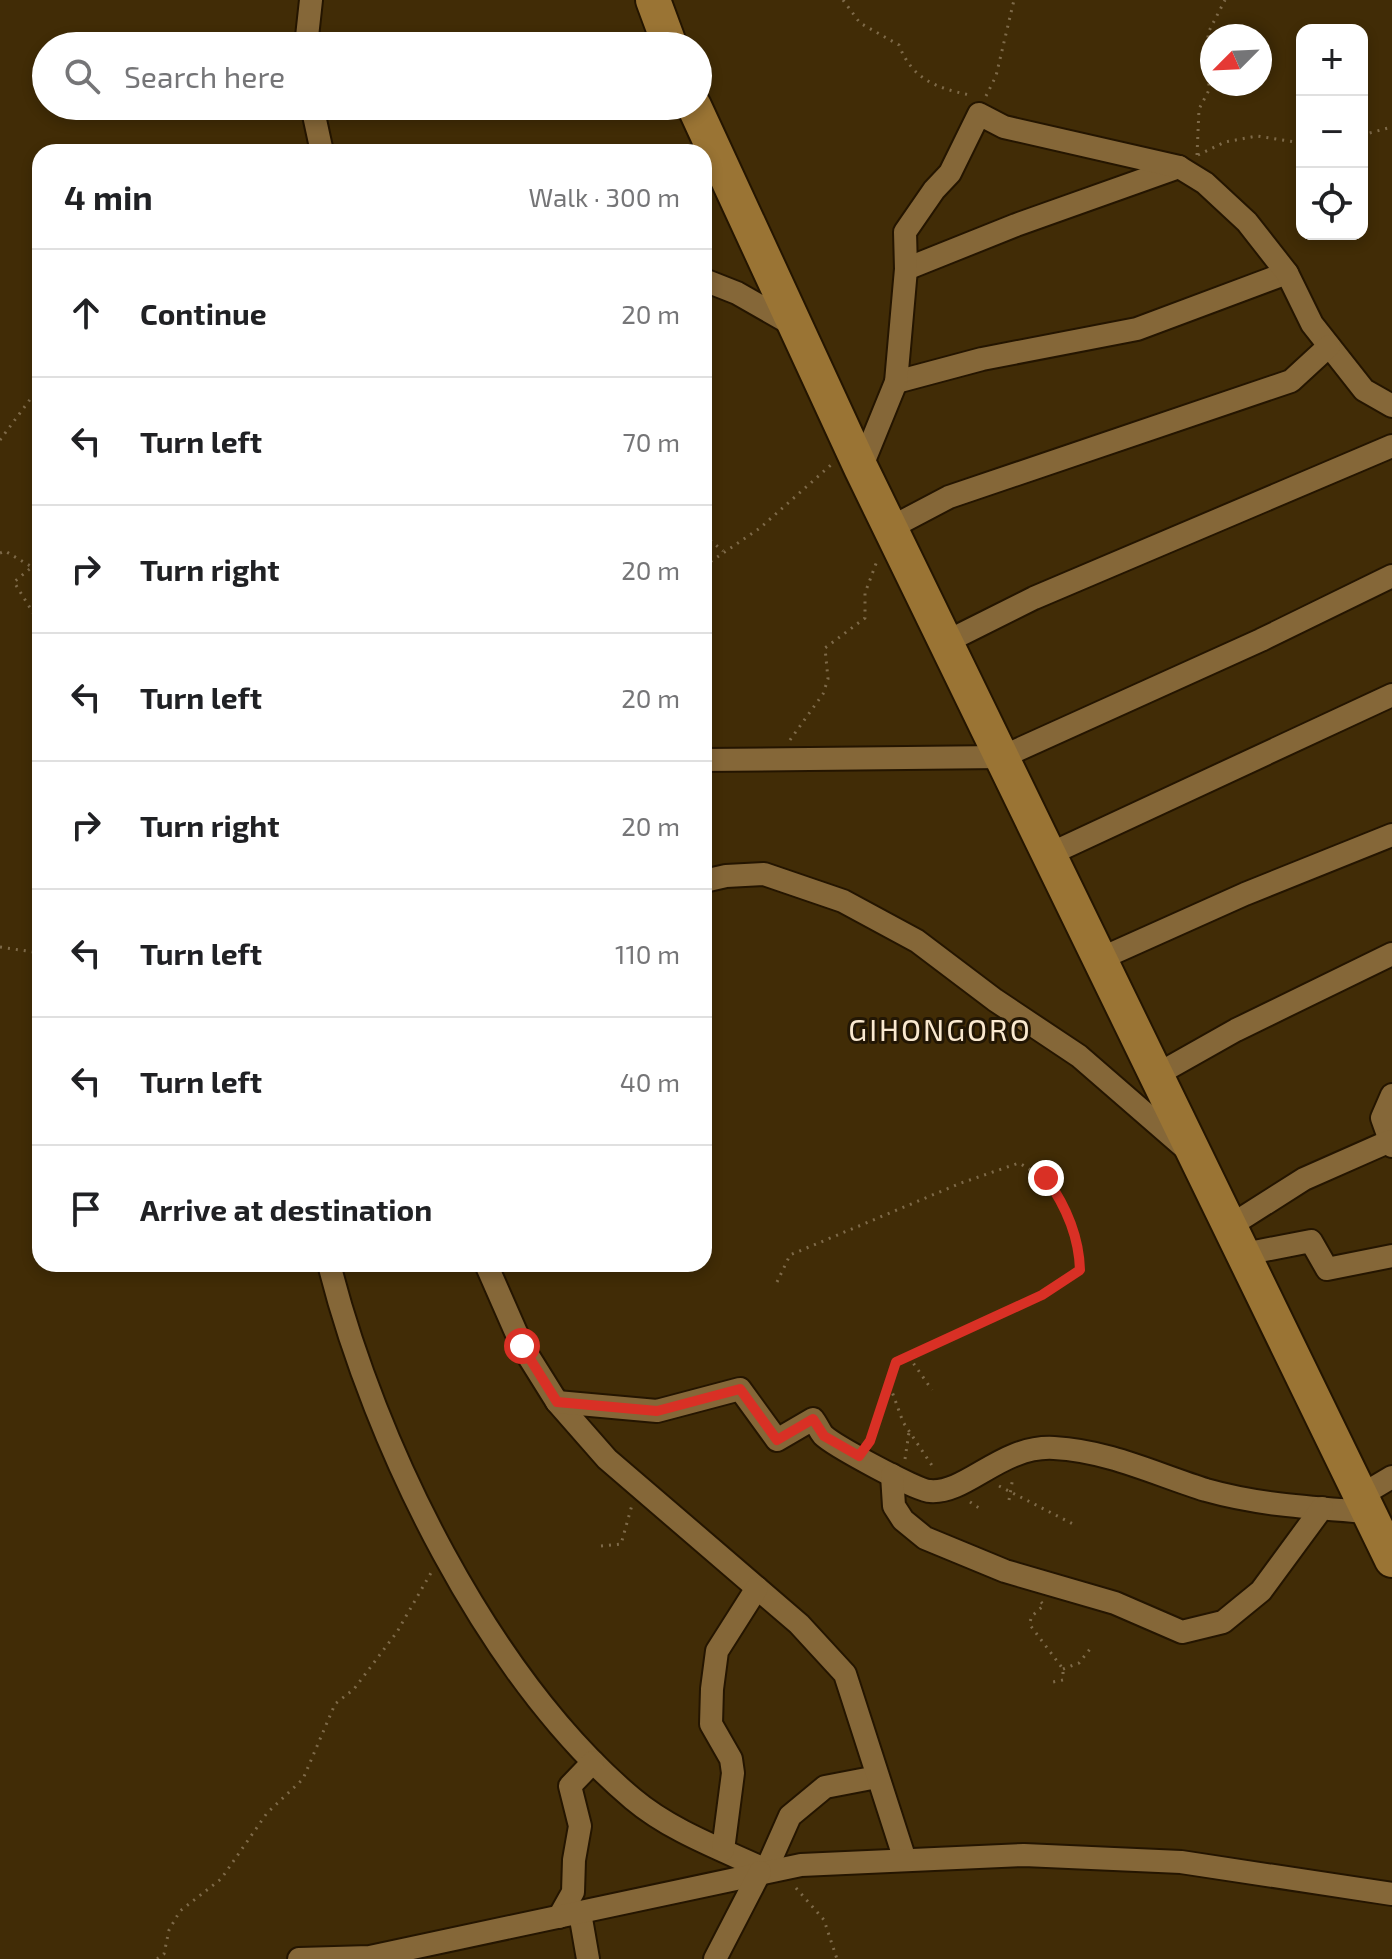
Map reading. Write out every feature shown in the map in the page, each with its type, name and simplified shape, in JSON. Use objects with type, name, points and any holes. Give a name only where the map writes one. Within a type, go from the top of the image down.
[{"type":"main road","points":[[653,0],[665,32]]},
{"type":"main road","points":[[700,120],[711,144]]},
{"type":"main road","points":[[712,146],[857,459],[1392,1560]]},
{"type":"street","points":[[308,32],[311,0]]},
{"type":"street","points":[[857,459],[896,382],[906,269],[905,232],[950,173],[975,105],[1004,127],[1188,161],[1205,183],[1247,222],[1287,273],[1312,324],[1364,390],[1392,406]]},
{"type":"street","points":[[315,120],[320,144]]},
{"type":"street","points":[[906,269],[1188,161]]},
{"type":"street","points":[[896,382],[982,359],[1137,329],[1287,273]]},
{"type":"street","points":[[712,283],[737,293],[793,325]]},
{"type":"street","points":[[892,527],[949,497],[1291,381],[1329,346]]},
{"type":"street","points":[[948,641],[1034,598],[1361,463],[1392,446]]},
{"type":"street","points":[[712,760],[1002,757],[1247,647],[1392,576]]},
{"type":"street","points":[[1050,854],[1392,695]]},
{"type":"street","points":[[1102,958],[1245,894],[1392,835]]},
{"type":"street","points":[[712,879],[764,874],[843,901],[917,941],[995,1000],[1079,1056],[1198,1160]]},
{"type":"street","points":[[1158,1074],[1236,1030],[1392,954]]},
{"type":"street","points":[[1237,1240],[1304,1179],[1391,1144],[1382,1118],[1392,1095]]},
{"type":"street","points":[[1237,1240],[1311,1241],[1327,1269],[1392,1256]]},
{"type":"street","points":[[331,1272],[370,1397],[401,1471],[506,1654],[572,1743],[635,1801],[697,1839],[768,1870]]},
{"type":"street","points":[[490,1272],[522,1346],[557,1402],[607,1459],[799,1624],[845,1674],[905,1860]]},
{"type":"street","points":[[557,1402],[657,1411],[740,1389],[777,1440],[813,1419],[824,1436],[897,1478],[930,1492],[962,1482],[1011,1453],[1054,1448],[1128,1460],[1203,1489],[1255,1502],[1322,1508],[1364,1504],[1392,1477]]},
{"type":"street","points":[[897,1478],[894,1506],[916,1532],[1028,1577],[1115,1603],[1182,1632],[1223,1622],[1261,1591],[1322,1508]]},
{"type":"street","points":[[723,1850],[733,1773],[731,1759],[711,1724],[712,1689],[717,1651],[757,1588]]},
{"type":"street","points":[[588,1959],[570,1915],[580,1826],[570,1786],[593,1762]]},
{"type":"street","points":[[715,1959],[768,1870],[790,1816],[825,1787],[877,1777]]},
{"type":"street","points":[[299,1959],[370,1957],[768,1870],[905,1860],[1024,1855],[1181,1862],[1392,1894]]},
{"type":"path","points":[[843,0],[860,23],[899,45],[907,66],[931,85],[975,105],[996,76],[1014,0]]},
{"type":"path","points":[[1188,161],[1199,109],[1209,90],[1208,33],[1225,0]]},
{"type":"path","points":[[1368,133],[1392,127]]},
{"type":"path","points":[[1188,161],[1225,142],[1257,136],[1296,142]]},
{"type":"path","points":[[0,440],[32,397]]},
{"type":"path","points":[[712,560],[760,528],[839,458],[857,459]]},
{"type":"path","points":[[775,758],[823,694],[828,679],[825,648],[865,618],[865,593],[892,527]]},
{"type":"path","points":[[712,542],[724,552]]},
{"type":"path","points":[[0,553],[5,551],[32,567],[14,582],[32,611]]},
{"type":"path","points":[[0,947],[32,952]]},
{"type":"path","points":[[777,1282],[790,1255],[961,1183],[1019,1163],[1046,1178],[1064,1203],[1079,1251],[1080,1270],[1042,1295],[896,1362],[870,1441],[859,1456]]},
{"type":"path","points":[[908,1356],[932,1390]]},
{"type":"path","points":[[890,1386],[909,1432],[928,1463],[962,1482],[1005,1488],[1073,1524]]},
{"type":"path","points":[[897,1478],[909,1432]]},
{"type":"path","points":[[625,1552],[621,1544],[634,1481]]},
{"type":"path","points":[[962,1482],[982,1510]]},
{"type":"path","points":[[601,1546],[621,1544]]},
{"type":"path","points":[[157,1959],[164,1954],[169,1930],[180,1911],[221,1879],[267,1813],[303,1779],[335,1704],[354,1689],[397,1632],[444,1550]]},
{"type":"path","points":[[1028,1577],[1044,1605],[1031,1617],[1030,1625],[1063,1669],[1063,1680],[1048,1683]]},
{"type":"path","points":[[1063,1669],[1079,1663],[1090,1649]]},
{"type":"path","points":[[768,1870],[824,1920],[837,1959]]},
{"type":"district","name":"GIHONGORO","points":[[940,1031]]},
{"type":"route","points":[[522,1346],[557,1402],[657,1411],[740,1389],[777,1440],[813,1419],[824,1436],[859,1456],[870,1441],[896,1362],[984,1322],[1011,1306],[1042,1295],[1080,1270],[1079,1251],[1064,1203],[1046,1178]]}]
